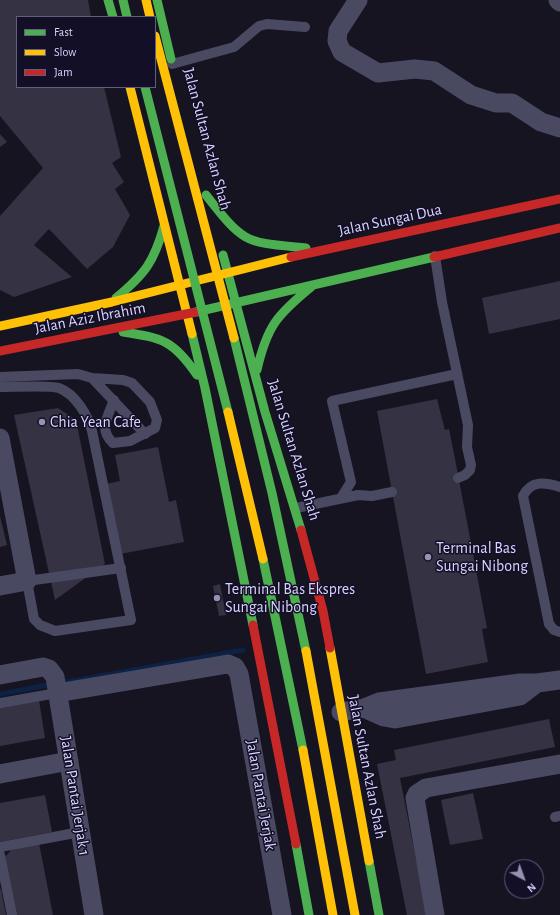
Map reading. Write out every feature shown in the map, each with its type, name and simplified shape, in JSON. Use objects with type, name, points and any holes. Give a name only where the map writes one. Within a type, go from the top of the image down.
[{"type":"main road","points":[[108,0],[113,16]]},
{"type":"main road","points":[[123,0],[127,16]]},
{"type":"main road","points":[[146,0],[150,16]]},
{"type":"main road","name":"Jalan Sultan Azlan Shah","points":[[157,0],[172,64],[212,216]]},
{"type":"main road","name":"Jalan Sultan Azlan Shah","points":[[156,40],[254,423],[286,557],[310,672],[355,915]]},
{"type":"main road","points":[[130,88],[205,388],[271,709],[309,915]]},
{"type":"main road","points":[[145,88],[212,345],[266,570],[287,665],[333,915]]},
{"type":"main road","points":[[206,194],[232,227],[243,237],[252,242],[323,249]]},
{"type":"main road","name":"Jalan Sungai Dua","points":[[179,285],[323,249],[560,199]]},
{"type":"main road","points":[[112,302],[146,271],[155,257],[165,223]]},
{"type":"main road","points":[[237,302],[560,228]]},
{"type":"main road","name":"Jalan Sultan Azlan Shah","points":[[220,244],[237,302],[265,412],[296,508],[324,611],[341,712],[379,915]]},
{"type":"main road","points":[[256,373],[263,343],[269,328],[278,315],[315,284]]},
{"type":"main road","name":"Jalan Aziz Ibrahim","points":[[0,326],[112,302],[179,285]]},
{"type":"main road","name":"Jalan Aziz Ibrahim","points":[[0,351],[186,314],[237,302]]},
{"type":"main road","points":[[107,330],[155,337],[176,346],[187,359],[205,388]]},
{"type":"main road","points":[[237,546],[250,524],[264,517],[273,516],[283,519],[304,536]]},
{"type":"street","points":[[358,0],[338,31],[337,41],[342,52],[378,73],[415,69],[434,71],[472,95],[496,103],[512,104],[540,122],[560,128]]},
{"type":"street","points":[[0,438],[6,496],[28,581],[0,586]]},
{"type":"street","name":"Jalan Pantai Jerjak","points":[[56,685],[228,664],[235,667],[239,674],[282,915]]},
{"type":"street","points":[[0,675],[42,667],[49,669],[56,685]]},
{"type":"street","points":[[341,712],[364,708],[379,702],[520,683],[537,683],[560,680]]},
{"type":"street","name":"Jalan Pantai Jerjak 1","points":[[56,685],[94,915]]},
{"type":"street","points":[[0,774],[69,761]]},
{"type":"street","points":[[435,915],[415,798],[417,794],[426,788],[560,764]]},
{"type":"lane","points":[[172,64],[234,47],[259,26],[267,24],[305,27]]},
{"type":"lane","points":[[435,256],[442,302],[468,425],[467,447],[471,465],[470,470],[465,475],[458,478]]},
{"type":"lane","points":[[0,377],[78,374],[92,378],[123,380],[132,383],[150,402],[157,420],[155,428],[130,441],[113,443],[106,436],[104,426],[114,400]]},
{"type":"lane","points":[[341,498],[350,482],[332,401],[458,374]]},
{"type":"lane","points":[[92,378],[145,434]]},
{"type":"lane","points":[[0,387],[58,387],[66,392],[88,418],[121,568],[131,620],[55,631],[40,625],[34,618],[28,581],[121,568]]},
{"type":"lane","points":[[560,487],[540,483],[532,485],[526,490],[523,496],[549,624],[554,630],[560,632]]},
{"type":"lane","points":[[296,508],[358,495],[372,496],[392,492]]},
{"type":"lane","points":[[0,703],[56,685]]},
{"type":"lane","points":[[0,847],[80,832]]},
{"type":"lane","points":[[0,855],[12,915]]},
{"type":"building","points":[[0,0],[88,0],[91,16],[16,16],[16,88],[104,88],[121,157],[112,163],[124,182],[115,189],[130,215],[113,247],[87,269],[49,229],[34,245],[72,277],[14,297],[0,290],[0,216],[43,168],[0,116]]},
{"type":"building","points":[[0,134],[7,142],[0,147]]},
{"type":"building","points":[[560,281],[560,319],[489,334],[482,298]]},
{"type":"building","points":[[437,399],[445,430],[449,429],[456,464],[487,628],[482,629],[488,662],[426,674],[377,411]]},
{"type":"building","points":[[58,408],[76,420],[105,564],[55,600],[14,415]]},
{"type":"building","points":[[158,447],[169,502],[176,500],[184,542],[120,554],[106,484],[120,481],[115,455]]},
{"type":"building","points":[[0,516],[7,545],[0,547]]},
{"type":"building","points":[[220,584],[226,615],[219,616],[213,586]]},
{"type":"building","points":[[39,700],[45,738],[0,746],[0,707]]},
{"type":"building","points":[[549,719],[555,747],[400,778],[427,915],[407,915],[377,764],[396,760],[394,750]]},
{"type":"building","points":[[473,793],[483,839],[450,845],[441,800]]},
{"type":"building","points":[[45,795],[52,832],[0,842],[0,803]]},
{"type":"building","points":[[39,843],[53,915],[16,915],[5,857],[13,848]]},
{"type":"building","points":[[1,889],[6,915],[0,915]]},
{"type":"waterway","points":[[61,683],[243,650]]},
{"type":"waterway","points":[[0,694],[53,684]]},
{"type":"traffic: fast","points":[[108,0],[113,16]]},
{"type":"traffic: fast","points":[[123,0],[127,16]]},
{"type":"traffic: fast","points":[[157,0],[171,59]]},
{"type":"traffic: fast","points":[[145,88],[228,412]]},
{"type":"traffic: fast","points":[[206,195],[230,224],[248,238],[258,242],[306,248]]},
{"type":"traffic: fast","points":[[116,298],[134,282],[147,266],[156,249],[164,226]]},
{"type":"traffic: fast","points":[[223,255],[265,412],[301,530]]},
{"type":"traffic: fast","points":[[196,312],[434,257]]},
{"type":"traffic: fast","points":[[257,370],[265,342],[275,322],[311,287]]},
{"type":"traffic: fast","points":[[123,332],[148,336],[166,343],[181,355],[197,375]]},
{"type":"traffic: fast","points":[[192,334],[205,388],[253,625]]},
{"type":"traffic: fast","points":[[234,338],[272,493],[306,651]]},
{"type":"traffic: fast","points":[[263,559],[303,750]]},
{"type":"traffic: fast","points":[[296,844],[309,915]]},
{"type":"traffic: fast","points":[[369,861],[379,915]]},
{"type":"traffic: slow","points":[[146,0],[150,16]]},
{"type":"traffic: slow","points":[[156,40],[234,338]]},
{"type":"traffic: slow","points":[[130,88],[192,334]]},
{"type":"traffic: slow","points":[[0,326],[112,302],[291,257]]},
{"type":"traffic: slow","points":[[228,412],[263,559]]},
{"type":"traffic: slow","points":[[330,648],[369,861]]},
{"type":"traffic: slow","points":[[306,651],[355,915]]},
{"type":"traffic: slow","points":[[303,750],[333,915]]},
{"type":"traffic: jam","points":[[291,257],[560,199]]},
{"type":"traffic: jam","points":[[434,257],[560,228]]},
{"type":"traffic: jam","points":[[0,351],[196,312]]},
{"type":"traffic: jam","points":[[301,530],[323,611],[330,648]]},
{"type":"traffic: jam","points":[[253,625],[296,844]]},
{"type":"place","name":"Chia Yean Cafe","points":[[42,422]]},
{"type":"place","name":"Terminal Bas Sungai Nibong","points":[[428,557]]},
{"type":"place","name":"Terminal Bas Ekspres Sungai Nibong","points":[[217,598]]}]
